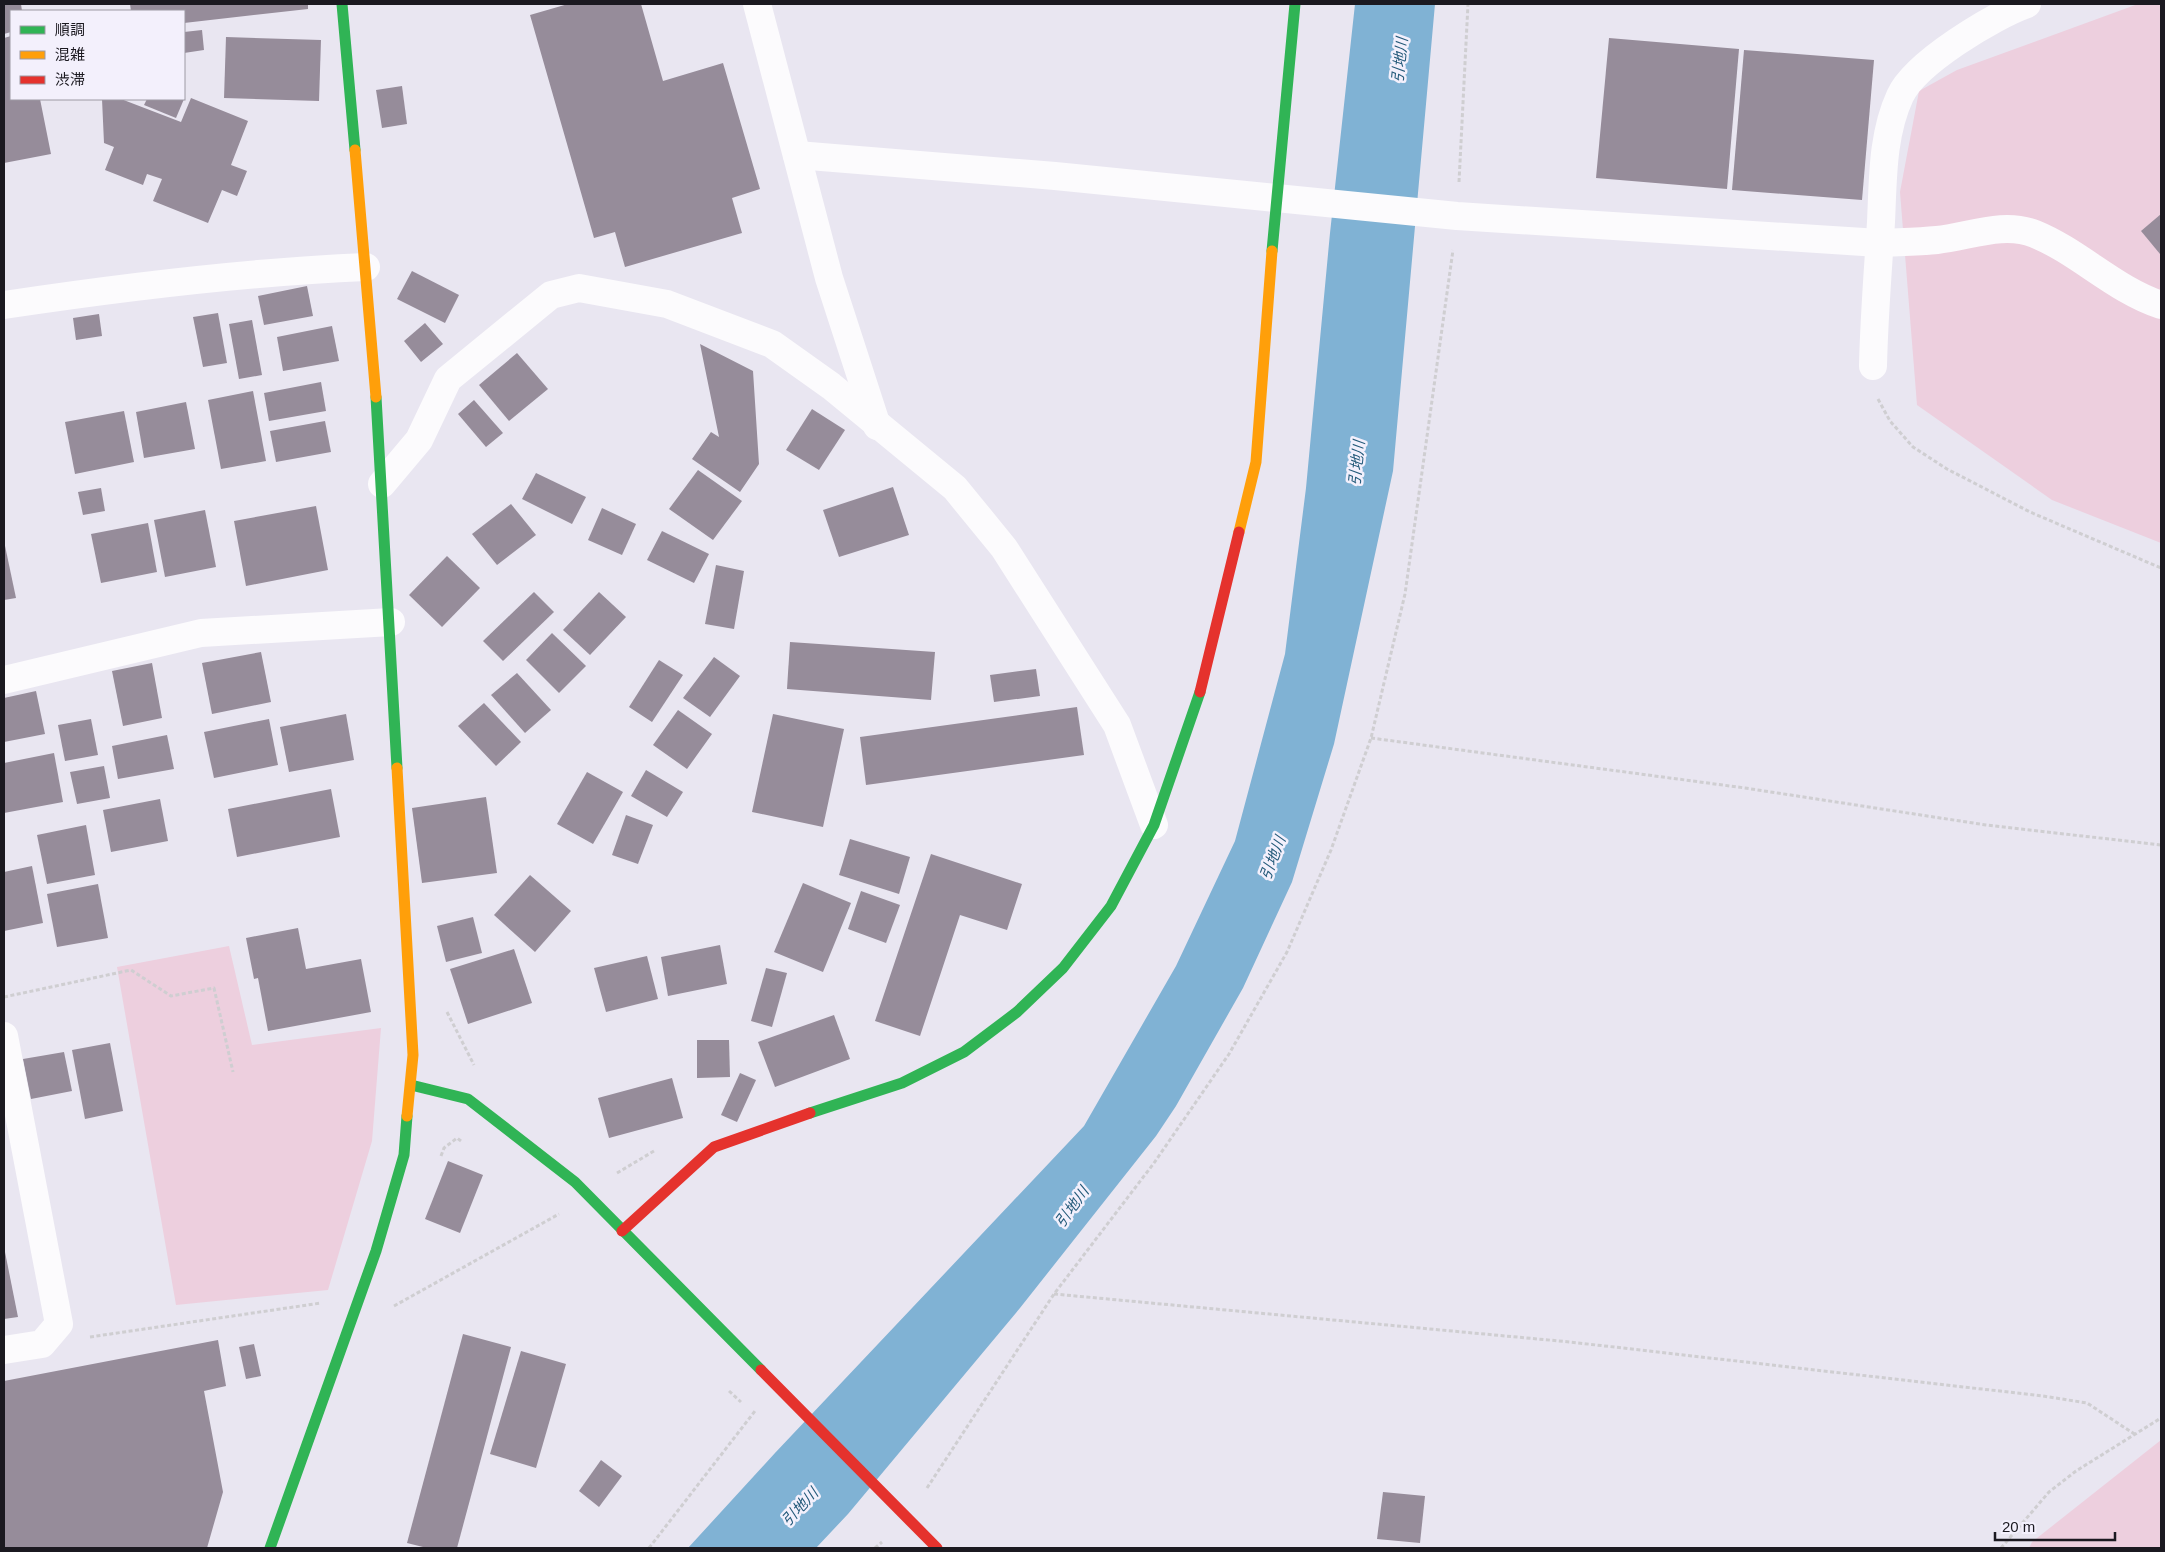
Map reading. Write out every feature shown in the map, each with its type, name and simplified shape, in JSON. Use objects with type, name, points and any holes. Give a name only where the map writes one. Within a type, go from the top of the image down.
[{"type":"street","points":[[270,1548],[376,1251],[404,1155],[413,1055],[391,622],[382,484],[366,267],[342,4]]},
{"type":"street","points":[[757,4],[829,278],[877,426]]},
{"type":"street","points":[[622,1230],[714,1147],[796,1117],[902,1083],[964,1052],[1017,1012],[1063,968],[1111,906],[1154,825],[1196,708],[1256,462],[1276,199],[1295,4]]},
{"type":"street","points":[[1873,366],[1886,138],[1900,94],[1927,64],[1958,42],[1981,26],[2027,4]]},
{"type":"street","points":[[797,155],[1055,176],[1458,216],[1880,243],[1937,240],[1991,230],[2016,230],[2034,234],[2125,288],[2161,305]]},
{"type":"street","points":[[4,305],[112,288],[275,271],[366,267]]},
{"type":"street","points":[[382,484],[419,440],[448,379],[551,295],[580,288],[667,304],[772,344],[831,386],[877,426],[955,488],[1004,548],[1118,725],[1154,825]]},
{"type":"street","points":[[4,680],[201,633],[391,622]]},
{"type":"street","points":[[4,1036],[59,1324],[42,1344],[4,1350]]},
{"type":"street","points":[[411,1085],[468,1099],[575,1182],[936,1548]]},
{"type":"path","points":[[907,1519],[1054,1294],[1154,1163],[1234,1046],[1287,952],[1331,850],[1371,738],[1405,594],[1458,216],[1468,4]]},
{"type":"path","points":[[1873,366],[1876,394],[1890,421],[1913,447],[1947,469],[2030,512],[2161,568]]},
{"type":"path","points":[[1371,738],[1745,788],[1986,825],[2161,845]]},
{"type":"path","points":[[4,997],[132,970],[171,996],[214,988],[233,1072]]},
{"type":"path","points":[[446,1009],[477,1070]]},
{"type":"path","points":[[439,1161],[444,1148],[457,1138],[465,1143]]},
{"type":"path","points":[[609,1170],[618,1174],[659,1148]]},
{"type":"path","points":[[391,1300],[387,1310],[564,1211]]},
{"type":"path","points":[[1054,1294],[1570,1342],[2043,1396],[2087,1403],[2136,1435]]},
{"type":"path","points":[[42,1344],[328,1302]]},
{"type":"path","points":[[649,1548],[776,1386]]},
{"type":"path","points":[[2001,1548],[2017,1527],[2049,1492],[2076,1471],[2161,1418]]},
{"type":"shaded area","points":[[2138,4],[2161,4],[2161,543],[2052,500],[1917,405],[1900,192],[1919,91],[1957,70]]},
{"type":"shaded area","points":[[229,946],[252,1045],[381,1028],[372,1141],[328,1290],[176,1305],[117,967]]},
{"type":"shaded area","points":[[2161,1440],[2161,1548],[2029,1548],[2032,1542]]},
{"type":"water","name":"引地川","points":[[1355,4],[1435,4],[1393,471],[1334,744],[1292,882],[1243,988],[1176,1106],[1156,1136],[1020,1308],[848,1514],[816,1548],[688,1548],[775,1453],[1084,1126],[1176,966],[1235,841],[1285,654],[1306,488],[1330,233]]},
{"type":"building","points":[[4,4],[21,4],[22,10],[10,10],[10,32],[4,34]]},
{"type":"building","points":[[130,4],[308,4],[308,9],[185,23],[185,10],[131,10]]},
{"type":"building","points":[[568,4],[641,4],[663,81],[723,63],[760,189],[732,198],[742,233],[625,267],[615,232],[594,238],[530,15]]},
{"type":"building","points":[[202,30],[204,50],[185,53],[185,32]]},
{"type":"building","points":[[10,36],[10,100],[40,100],[51,154],[4,163],[4,38]]},
{"type":"building","points":[[226,37],[321,40],[319,101],[224,98]]},
{"type":"building","points":[[1609,38],[1739,49],[1727,189],[1596,178]]},
{"type":"building","points":[[1744,50],[1874,60],[1862,200],[1732,190]]},
{"type":"building","points":[[402,86],[407,124],[382,128],[376,90]]},
{"type":"building","points":[[191,98],[248,121],[231,165],[247,171],[237,196],[222,190],[208,223],[153,201],[162,179],[147,174],[143,185],[105,170],[114,147],[104,143],[102,100],[124,100],[181,122]]},
{"type":"building","points":[[146,100],[184,100],[176,118],[144,105]]},
{"type":"building","points":[[2161,214],[2161,252],[2160,254],[2141,231]]},
{"type":"building","points":[[412,271],[459,295],[445,323],[397,299]]},
{"type":"building","points":[[307,286],[313,316],[264,325],[258,296]]},
{"type":"building","points":[[218,313],[227,363],[203,367],[193,317]]},
{"type":"building","points":[[99,314],[102,336],[76,340],[73,318]]},
{"type":"building","points":[[252,320],[262,375],[239,379],[229,324]]},
{"type":"building","points":[[425,323],[443,344],[421,362],[404,341]]},
{"type":"building","points":[[332,326],[339,361],[283,371],[277,337]]},
{"type":"building","points":[[700,344],[753,371],[759,464],[740,492],[692,459],[711,432],[719,437]]},
{"type":"building","points":[[517,353],[548,389],[509,421],[479,385]]},
{"type":"building","points":[[321,382],[326,411],[269,421],[264,393]]},
{"type":"building","points":[[253,391],[266,461],[221,469],[208,400]]},
{"type":"building","points":[[474,400],[503,433],[486,447],[458,414]]},
{"type":"building","points":[[186,402],[195,449],[144,458],[136,412]]},
{"type":"building","points":[[812,409],[845,430],[819,470],[786,450]]},
{"type":"building","points":[[124,411],[134,462],[75,474],[65,422]]},
{"type":"building","points":[[325,421],[331,452],[276,462],[270,431]]},
{"type":"building","points":[[698,470],[742,501],[713,540],[669,509]]},
{"type":"building","points":[[536,473],[586,497],[572,524],[522,499]]},
{"type":"building","points":[[893,487],[909,535],[839,557],[823,510]]},
{"type":"building","points":[[101,488],[105,511],[83,515],[78,492]]},
{"type":"building","points":[[511,504],[536,535],[497,565],[472,534]]},
{"type":"building","points":[[316,506],[328,570],[246,586],[234,521]]},
{"type":"building","points":[[602,508],[636,524],[622,555],[588,540]]},
{"type":"building","points":[[205,510],[216,567],[165,577],[154,520]]},
{"type":"building","points":[[148,523],[157,572],[101,583],[91,534]]},
{"type":"building","points":[[662,531],[709,554],[694,583],[647,560]]},
{"type":"building","points":[[4,541],[16,598],[4,600]]},
{"type":"building","points":[[447,556],[480,588],[442,627],[409,595]]},
{"type":"building","points":[[716,565],[744,571],[734,629],[705,624]]},
{"type":"building","points":[[534,592],[554,612],[503,661],[483,641]]},
{"type":"building","points":[[599,592],[626,617],[590,655],[563,630]]},
{"type":"building","points":[[552,633],[586,666],[559,693],[526,660]]},
{"type":"building","points":[[790,642],[935,652],[931,700],[787,689]]},
{"type":"building","points":[[261,652],[271,702],[212,714],[202,663]]},
{"type":"building","points":[[714,657],[740,676],[710,717],[683,698]]},
{"type":"building","points":[[659,660],[683,675],[652,722],[629,707]]},
{"type":"building","points":[[152,663],[162,718],[123,726],[112,671]]},
{"type":"building","points":[[1036,669],[1040,696],[994,702],[990,675]]},
{"type":"building","points":[[517,673],[551,710],[525,733],[491,695]]},
{"type":"building","points":[[36,691],[45,734],[4,742],[4,698]]},
{"type":"building","points":[[484,703],[521,742],[496,766],[458,726]]},
{"type":"building","points":[[1077,707],[1084,755],[866,785],[860,737]]},
{"type":"building","points":[[678,710],[712,734],[687,769],[653,745]]},
{"type":"building","points":[[346,714],[354,760],[289,772],[280,727]]},
{"type":"building","points":[[773,714],[844,729],[823,827],[752,812]]},
{"type":"building","points":[[91,719],[98,755],[65,761],[58,725]]},
{"type":"building","points":[[269,719],[278,765],[214,778],[204,732]]},
{"type":"building","points":[[167,735],[174,769],[118,779],[112,746]]},
{"type":"building","points":[[54,753],[63,802],[4,813],[4,763]]},
{"type":"building","points":[[104,766],[110,798],[77,804],[70,772]]},
{"type":"building","points":[[646,770],[683,792],[667,817],[631,796]]},
{"type":"building","points":[[587,772],[623,792],[593,844],[557,824]]},
{"type":"building","points":[[331,789],[340,837],[237,857],[228,809]]},
{"type":"building","points":[[486,797],[497,873],[422,883],[412,808]]},
{"type":"building","points":[[160,799],[168,841],[111,852],[103,810]]},
{"type":"building","points":[[626,815],[653,825],[638,864],[612,855]]},
{"type":"building","points":[[86,825],[95,875],[47,884],[37,835]]},
{"type":"building","points":[[850,839],[910,857],[899,894],[839,875]]},
{"type":"building","points":[[931,854],[1022,884],[1007,930],[960,915],[920,1036],[875,1021]]},
{"type":"building","points":[[32,866],[43,923],[4,931],[4,872]]},
{"type":"building","points":[[530,875],[571,911],[535,952],[494,915]]},
{"type":"building","points":[[803,883],[851,903],[823,972],[774,952]]},
{"type":"building","points":[[98,884],[108,938],[57,947],[47,894]]},
{"type":"building","points":[[861,891],[900,905],[886,943],[848,929]]},
{"type":"building","points":[[473,917],[482,953],[446,962],[437,926]]},
{"type":"building","points":[[298,928],[306,969],[361,959],[371,1012],[268,1031],[258,978],[254,979],[246,938]]},
{"type":"building","points":[[720,945],[727,984],[668,996],[661,957]]},
{"type":"building","points":[[514,949],[532,1003],[468,1024],[450,969]]},
{"type":"building","points":[[647,956],[658,999],[606,1012],[594,968]]},
{"type":"building","points":[[766,968],[787,973],[772,1027],[751,1021]]},
{"type":"building","points":[[834,1015],[850,1059],[775,1087],[758,1042]]},
{"type":"building","points":[[697,1040],[729,1040],[730,1077],[697,1078]]},
{"type":"building","points":[[110,1043],[123,1111],[85,1119],[72,1050]]},
{"type":"building","points":[[64,1052],[72,1091],[31,1099],[23,1059]]},
{"type":"building","points":[[740,1073],[756,1080],[737,1122],[721,1115]]},
{"type":"building","points":[[672,1078],[683,1118],[609,1138],[598,1098]]},
{"type":"building","points":[[448,1161],[483,1175],[460,1233],[425,1219]]},
{"type":"building","points":[[4,1247],[18,1317],[4,1319]]},
{"type":"building","points":[[463,1334],[511,1347],[457,1548],[427,1548],[407,1543]]},
{"type":"building","points":[[218,1340],[226,1386],[204,1391],[223,1492],[207,1548],[4,1548],[4,1381]]},
{"type":"building","points":[[254,1344],[261,1376],[246,1379],[239,1347]]},
{"type":"building","points":[[521,1351],[566,1364],[536,1468],[490,1454]]},
{"type":"building","points":[[601,1460],[622,1476],[599,1507],[579,1491]]},
{"type":"building","points":[[1383,1492],[1425,1496],[1420,1543],[1377,1539]]},
{"type":"traffic: fast","points":[[342,4],[355,150]]},
{"type":"traffic: fast","points":[[1272,251],[1295,4]]},
{"type":"traffic: fast","points":[[376,397],[397,768]]},
{"type":"traffic: fast","points":[[810,1113],[902,1083],[964,1052],[1017,1012],[1063,968],[1111,906],[1154,825],[1200,692]]},
{"type":"traffic: fast","points":[[411,1085],[468,1099],[575,1182],[761,1370]]},
{"type":"traffic: fast","points":[[270,1548],[376,1251],[404,1155],[407,1116]]},
{"type":"traffic: slow","points":[[355,150],[376,397]]},
{"type":"traffic: slow","points":[[1239,532],[1256,462],[1272,251]]},
{"type":"traffic: slow","points":[[397,768],[413,1055],[407,1116]]},
{"type":"traffic: jam","points":[[1200,692],[1239,532]]},
{"type":"traffic: jam","points":[[622,1231],[714,1147],[810,1113]]},
{"type":"traffic: jam","points":[[761,1370],[937,1548]]}]
